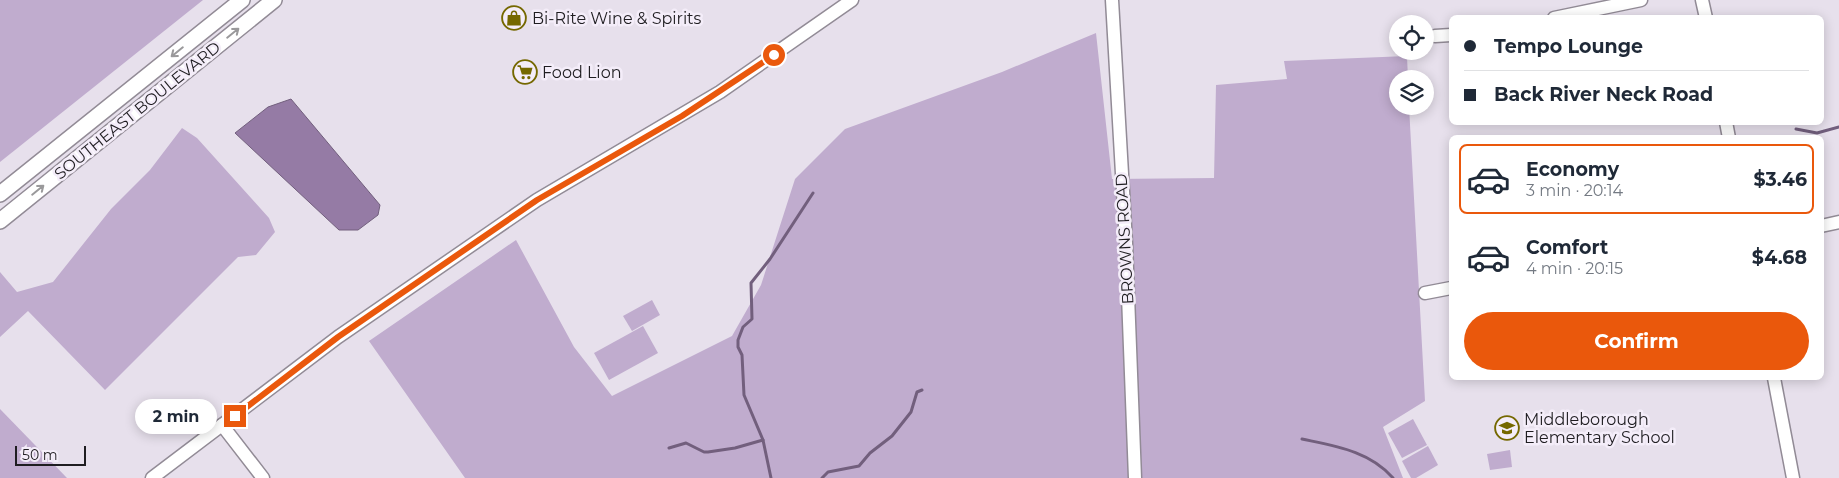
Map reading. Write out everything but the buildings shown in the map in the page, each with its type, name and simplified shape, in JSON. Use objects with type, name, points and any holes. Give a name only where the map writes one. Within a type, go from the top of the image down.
[{"type":"main road","name":"SOUTHEAST BOULEVARD","points":[[0,194],[242,0]]},
{"type":"main road","name":"SOUTHEAST BOULEVARD","points":[[0,221],[274,0]]},
{"type":"street","points":[[152,478],[338,337],[537,200],[712,97],[852,0]]},
{"type":"street","name":"BROWNS ROAD","points":[[1112,0],[1126,243],[1135,478]]},
{"type":"street","points":[[1568,15],[1641,0]]},
{"type":"street","points":[[1702,0],[1705,15]]},
{"type":"street","points":[[1435,36],[1449,35]]},
{"type":"street","points":[[1824,225],[1839,222]]},
{"type":"street","points":[[1425,293],[1449,288]]},
{"type":"street","points":[[1774,380],[1792,478]]},
{"type":"street","points":[[222,425],[263,478]]},
{"type":"shaded area","points":[[0,0],[203,0],[0,162]]},
{"type":"shaded area","points":[[1096,33],[1112,179],[1214,178],[1216,85],[1287,79],[1284,61],[1389,57],[1389,60],[1407,60],[1408,70],[1389,70],[1389,115],[1409,115],[1425,401],[1383,427],[1403,478],[465,478],[369,341],[516,240],[574,347],[612,396],[732,336],[761,285],[795,179],[845,129],[1002,72]]},
{"type":"shaded area","points":[[291,99],[380,205],[378,215],[358,230],[339,230],[235,133],[268,107]]},
{"type":"shaded area","points":[[182,128],[197,138],[269,218],[275,232],[256,255],[238,257],[105,390],[28,311],[0,337],[0,272],[17,292],[53,282],[111,209],[150,170]]},
{"type":"shaded area","points":[[652,300],[660,315],[632,331],[623,316]]},
{"type":"shaded area","points":[[643,326],[658,353],[609,380],[594,353]]},
{"type":"shaded area","points":[[0,409],[67,478],[0,478]]},
{"type":"shaded area","points":[[1413,419],[1427,445],[1402,458],[1388,433]]},
{"type":"shaded area","points":[[1428,446],[1438,465],[1416,478],[1411,478],[1402,461]]},
{"type":"shaded area","points":[[1510,450],[1512,467],[1490,470],[1487,454]]},
{"type":"waterway","points":[[1796,129],[1817,133],[1839,127]]},
{"type":"waterway","points":[[771,478],[763,440],[744,395],[742,355],[738,347],[738,340],[743,327],[752,319],[751,283],[770,259],[813,193]]},
{"type":"waterway","points":[[822,478],[828,472],[859,466],[870,453],[892,436],[911,412],[917,392],[922,390]]},
{"type":"waterway","points":[[1302,439],[1339,447],[1363,456],[1384,469],[1393,478]]},
{"type":"waterway","points":[[669,448],[686,443],[704,452],[708,452],[735,448],[763,440]]},
{"type":"place","name":"Bi-Rite Wine & Spirits","points":[[514,18]]},
{"type":"place","name":"Food Lion","points":[[525,72]]},
{"type":"place","name":"Middleborough Elementary School","points":[[1507,428]]},
{"type":"route","points":[[235,416],[338,337],[537,200],[682,116],[774,55]]}]
